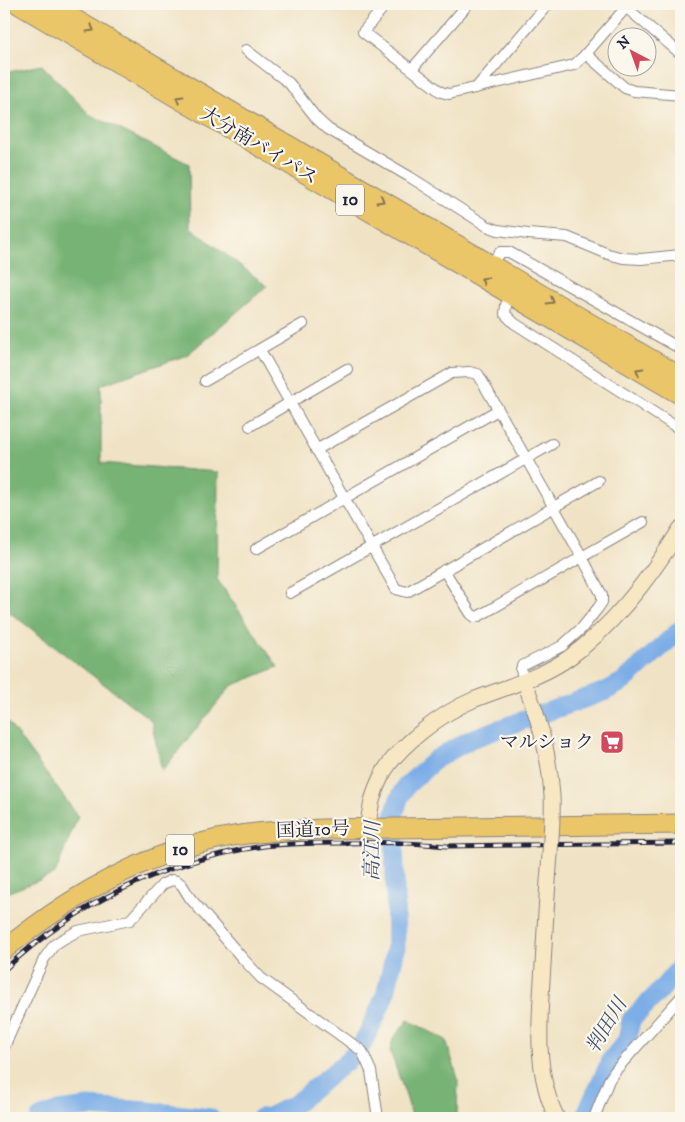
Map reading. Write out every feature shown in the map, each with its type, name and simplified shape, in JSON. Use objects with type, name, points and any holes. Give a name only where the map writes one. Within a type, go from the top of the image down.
[{"type":"highway","name":"大分南バイパス","points":[[18,4],[681,395]]},
{"type":"highway","name":"大分南バイパス","points":[[48,4],[681,377]]},
{"type":"highway","name":"国道10号","points":[[4,950],[47,916],[124,871],[164,854],[216,840],[252,834],[311,830],[681,824]]},
{"type":"street","points":[[412,69],[468,4]]},
{"type":"street","points":[[476,88],[548,4]]},
{"type":"street","points":[[380,6],[364,29],[364,32],[445,93],[476,88],[571,66],[586,54],[626,5],[681,54]]},
{"type":"street","points":[[246,50],[289,83],[322,124],[487,226],[498,230],[567,237],[608,254],[623,258],[641,259],[681,255]]},
{"type":"street","points":[[586,54],[625,88],[634,91],[681,95]]},
{"type":"street","points":[[491,265],[500,252],[509,252],[681,349]]},
{"type":"street","points":[[510,295],[505,314],[514,323],[681,430]]},
{"type":"street","points":[[205,381],[303,324]]},
{"type":"street","points":[[260,350],[396,589],[402,592],[407,592],[599,481]]},
{"type":"street","points":[[250,426],[347,369]]},
{"type":"street","points":[[316,450],[452,373],[470,372],[478,374],[601,591],[600,606],[582,628],[562,646],[522,666],[521,670],[542,734],[550,772],[552,798],[550,854],[539,1022],[539,1055],[556,1117]]},
{"type":"street","points":[[256,550],[498,410]]},
{"type":"street","points":[[290,593],[552,444]]},
{"type":"street","points":[[444,570],[470,614],[475,617],[480,616],[643,522]]},
{"type":"street","points":[[375,829],[372,800],[380,778],[400,752],[430,725],[448,712],[474,700],[526,686],[569,658],[593,637],[639,588],[681,528]]},
{"type":"street","points":[[4,1046],[44,959],[54,945],[78,932],[130,920],[163,884],[172,880],[182,885],[190,898],[257,975],[362,1051],[371,1071],[378,1118]]},
{"type":"street","points":[[594,1118],[609,1080],[615,1071],[681,997]]},
{"type":"green space","points":[[42,65],[89,114],[189,164],[190,227],[267,286],[187,355],[101,385],[101,463],[218,472],[217,579],[278,667],[231,686],[162,771],[151,720],[4,608],[4,73]]},
{"type":"green space","points":[[4,717],[78,816],[55,874],[4,894]]},
{"type":"green space","points":[[408,1020],[446,1040],[458,1079],[457,1118],[412,1118],[390,1051],[393,1039]]},
{"type":"waterway","name":"高江川","points":[[260,1118],[269,1117],[295,1104],[347,1061],[362,1045],[377,1014],[386,993],[396,947],[394,815],[406,786],[436,759],[471,739],[606,691],[624,681],[680,630]]},
{"type":"waterway","name":"判田川","points":[[584,1118],[611,1060],[627,1040],[631,1020],[681,966]]},
{"type":"waterway","name":"高江川","points":[[40,1118],[59,1111],[89,1107],[211,1118]]},
{"type":"railway","points":[[4,970],[61,924],[124,888],[192,862],[264,846],[314,843],[395,843],[446,846],[681,843]]},
{"type":"place","name":"マルショク","points":[[612,742]]}]
